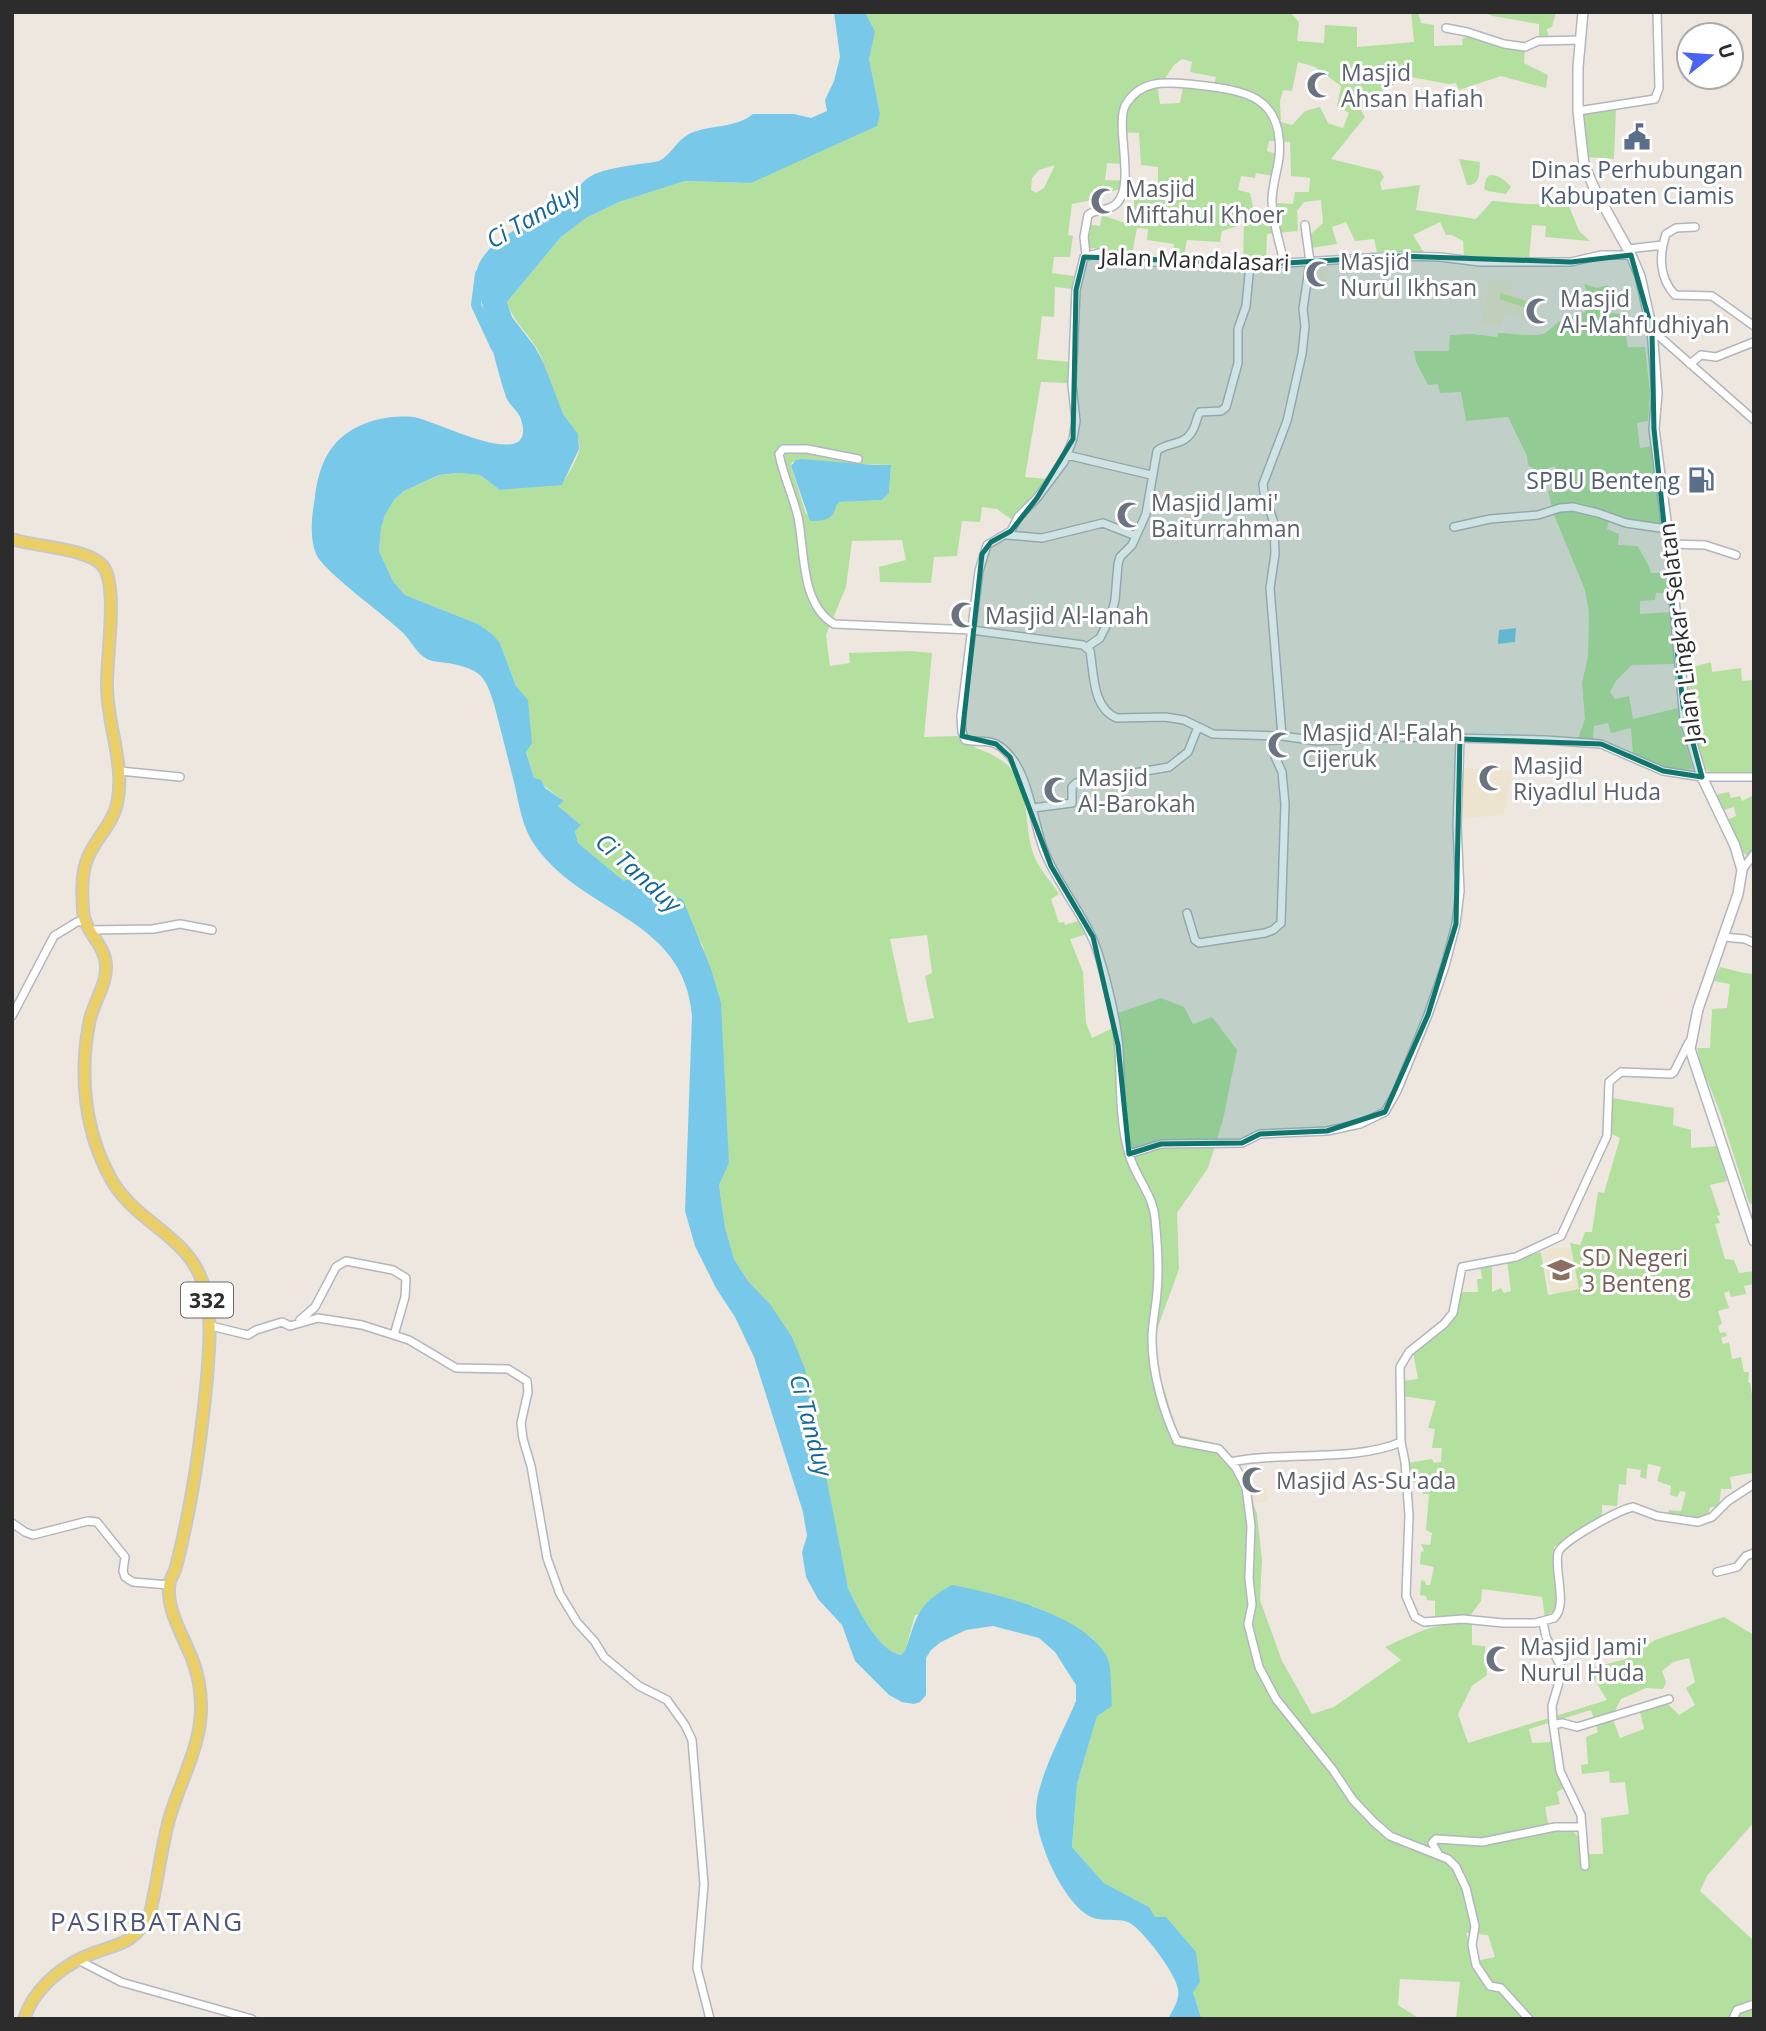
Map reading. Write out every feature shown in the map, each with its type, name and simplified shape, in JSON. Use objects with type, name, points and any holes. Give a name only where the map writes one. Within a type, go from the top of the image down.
[{"type":"main road","name":"332","points":[[12,539],[84,555],[105,568],[110,603],[106,685],[109,717],[120,771],[118,802],[113,816],[85,863],[83,883],[87,926],[100,944],[106,960],[105,980],[91,1014],[87,1043],[86,1099],[93,1140],[114,1184],[192,1258],[206,1293],[211,1326],[197,1464],[176,1568],[169,1585],[178,1629],[192,1658],[199,1683],[199,1731],[170,1816],[154,1895],[144,1926],[138,1934],[116,1947],[78,1960],[57,1974],[35,1995],[24,2019]]},
{"type":"street","name":"Jalan Lingkar Selatan","points":[[1583,12],[1578,111],[1584,165],[1640,276],[1652,330],[1657,393],[1654,429],[1669,544],[1683,705],[1690,744],[1702,777],[1735,846],[1742,870]]},
{"type":"street","points":[[1578,111],[1642,103],[1656,98],[1659,88],[1657,12]]},
{"type":"street","points":[[1446,28],[1525,47],[1538,41],[1581,40]]},
{"type":"street","points":[[1086,256],[1084,237],[1088,215],[1110,208],[1119,201],[1121,195],[1125,162],[1122,116],[1125,106],[1147,85],[1162,82],[1241,92],[1266,104],[1273,113],[1278,133],[1279,158],[1272,201],[1284,263]]},
{"type":"street","points":[[1187,913],[1195,940],[1199,943],[1265,933],[1281,923],[1285,804],[1282,772],[1273,752],[1278,736],[1270,588],[1275,555],[1274,523],[1263,484],[1287,421],[1298,374],[1310,262],[1305,225]]},
{"type":"street","points":[[1695,227],[1676,228],[1669,232],[1663,245],[1661,266],[1672,293],[1679,296],[1712,296],[1754,326]]},
{"type":"street","name":"Jalan Mandalasari","points":[[1033,808],[1017,767],[1004,750],[988,742],[966,741],[962,736],[962,701],[982,554],[991,542],[1006,535],[1014,527],[1018,517],[1038,498],[1067,455],[1076,421],[1072,385],[1076,289],[1082,261],[1086,256],[1099,253],[1146,262],[1250,264],[1399,256],[1480,262],[1571,262],[1663,245]]},
{"type":"street","points":[[858,459],[802,448],[780,452],[798,517],[808,582],[818,608],[834,624],[972,630],[1087,647],[1100,638],[1106,629],[1115,600],[1120,557],[1132,545],[1148,508],[1151,475],[1159,448],[1175,445],[1189,436],[1200,412],[1221,411],[1226,407],[1238,363],[1238,329],[1246,306],[1250,264]]},
{"type":"street","points":[[1652,330],[1754,420]]},
{"type":"street","points":[[1690,364],[1701,355],[1716,357],[1754,342]]},
{"type":"street","points":[[1067,455],[1151,475]]},
{"type":"street","points":[[1454,527],[1573,507],[1626,523],[1667,529]]},
{"type":"street","points":[[1006,535],[1042,538],[1103,523],[1136,536]]},
{"type":"street","points":[[1669,544],[1705,545],[1737,555]]},
{"type":"street","points":[[1087,647],[1091,654],[1096,689],[1108,713],[1117,718],[1165,717],[1184,720],[1213,734],[1278,736],[1318,741],[1397,737],[1601,744],[1663,771],[1702,777],[1754,777]]},
{"type":"street","points":[[1198,727],[1188,752],[1169,767],[1076,783],[1072,787],[1072,803],[1033,808],[1051,866],[1082,914],[1100,958],[1118,1045],[1120,1091],[1129,1154],[1155,1214],[1158,1288],[1153,1352],[1157,1376],[1177,1441],[1214,1446],[1231,1462],[1246,1488],[1251,1526],[1249,1578],[1252,1605],[1248,1624],[1259,1667],[1276,1699],[1333,1770],[1353,1800],[1374,1822],[1390,1836],[1448,1859],[1456,1867],[1466,1888],[1475,1926],[1472,1945],[1476,1965],[1490,1986],[1501,1988],[1529,2019]]},
{"type":"street","points":[[1129,1154],[1161,1144],[1242,1143],[1260,1134],[1327,1131],[1360,1124],[1385,1112],[1397,1091],[1428,1015],[1456,924],[1460,891],[1457,826],[1460,739]]},
{"type":"street","points":[[120,771],[180,777]]},
{"type":"street","points":[[1754,854],[1742,870],[1740,886],[1698,1009],[1690,1041],[1671,1074],[1621,1072],[1609,1082],[1606,1136],[1561,1236],[1516,1257],[1462,1267],[1453,1312],[1444,1324],[1409,1352],[1400,1367],[1401,1442],[1409,1515],[1407,1603],[1415,1617],[1424,1622],[1463,1619],[1543,1622],[1558,1616],[1560,1610],[1558,1557],[1562,1547],[1627,1508],[1698,1522],[1712,1517],[1728,1501],[1754,1484]]},
{"type":"street","points":[[12,1016],[54,936],[76,922],[87,926],[153,929],[180,924],[212,930]]},
{"type":"street","points":[[1723,937],[1745,939],[1754,943]]},
{"type":"street","points":[[1690,1041],[1693,1062],[1713,1114],[1754,1241]]},
{"type":"street","points":[[290,1326],[315,1307],[336,1267],[346,1261],[352,1261],[393,1270],[406,1278],[405,1297],[394,1335]]},
{"type":"street","points":[[211,1326],[248,1335],[282,1322],[290,1326],[318,1318],[353,1323],[421,1345],[456,1367],[508,1369],[527,1381],[528,1392],[521,1423],[523,1439],[531,1466],[547,1558],[560,1594],[604,1657],[639,1686],[667,1700],[685,1725],[694,1753],[704,1884],[697,1968],[710,2019]]},
{"type":"street","points":[[1231,1462],[1289,1455],[1355,1452],[1401,1442]]},
{"type":"street","points":[[12,1523],[33,1535],[88,1521],[97,1522],[125,1557],[125,1577],[133,1582],[169,1585]]},
{"type":"street","points":[[1717,1572],[1737,1567],[1746,1556],[1754,1553]]},
{"type":"street","points":[[1543,1622],[1546,1637],[1561,1669],[1552,1706],[1553,1725],[1560,1771],[1579,1811],[1585,1866]]},
{"type":"street","points":[[1553,1725],[1562,1723],[1577,1727],[1669,1699]]},
{"type":"street","points":[[1441,1857],[1432,1843],[1436,1839],[1482,1842],[1555,1826],[1582,1827]]},
{"type":"street","points":[[78,1960],[121,1982],[252,2019]]},
{"type":"street","points":[[1732,2019],[1737,2010],[1754,2004]]},
{"type":"highlighted area","points":[[1631,255],[1652,330],[1654,429],[1683,705],[1702,777],[1663,771],[1601,744],[1460,739],[1456,924],[1428,1015],[1385,1112],[1327,1131],[1260,1134],[1242,1143],[1161,1144],[1129,1154],[1118,1045],[1093,937],[1051,866],[1010,757],[996,744],[962,736],[982,554],[991,542],[1011,531],[1037,498],[1073,439],[1076,290],[1084,257],[1269,264],[1399,256],[1571,262]]},
{"type":"shaded area","points":[[1329,262],[1326,285],[1310,284],[1312,266]]},
{"type":"shaded area","points":[[1489,280],[1513,281],[1510,294],[1533,302],[1527,319],[1504,313],[1501,326],[1481,324]]},
{"type":"shaded area","points":[[1461,768],[1513,771],[1503,815],[1459,819]]},
{"type":"shaded area","name":"SD Negeri 3 Benteng","points":[[1564,1247],[1571,1249],[1579,1289],[1552,1294],[1542,1250]]},
{"type":"shaded area","points":[[1266,1488],[1268,1502],[1254,1503],[1250,1490]]},
{"type":"green space","points":[[865,12],[1290,12],[1299,22],[1297,41],[1324,43],[1325,25],[1357,27],[1357,47],[1414,42],[1411,12],[1418,12],[1421,23],[1434,25],[1434,46],[1463,45],[1462,39],[1466,37],[1525,48],[1524,63],[1548,75],[1546,88],[1501,76],[1459,90],[1456,83],[1405,76],[1389,88],[1370,95],[1361,110],[1365,117],[1331,159],[1380,171],[1384,177],[1380,183],[1382,190],[1420,185],[1416,210],[1476,219],[1492,201],[1539,204],[1565,196],[1579,231],[1590,241],[1545,237],[1546,226],[1532,225],[1529,260],[1464,257],[1463,241],[1446,235],[1440,222],[1413,235],[1424,253],[1377,252],[1374,239],[1355,241],[1346,222],[1332,227],[1337,244],[1311,248],[1311,234],[1323,223],[1321,200],[1304,202],[1297,211],[1298,231],[1267,234],[1266,261],[1243,260],[1244,224],[1222,231],[1220,242],[1187,240],[1183,259],[1172,258],[1174,244],[1147,240],[1148,229],[1137,228],[1132,254],[1093,248],[1086,250],[1087,224],[1100,226],[1102,215],[1128,224],[1134,211],[1134,194],[1117,190],[1098,194],[1097,199],[1072,204],[1068,235],[1073,236],[1070,257],[1054,257],[1052,273],[1074,276],[1072,289],[1055,287],[1054,317],[1042,316],[1037,359],[1070,362],[1068,383],[1041,382],[1025,477],[1048,479],[1011,519],[997,509],[982,507],[980,522],[962,521],[957,556],[934,557],[931,583],[880,582],[879,567],[906,560],[902,540],[852,541],[846,587],[826,635],[830,666],[850,663],[849,653],[932,653],[924,737],[957,736],[999,759],[1018,779],[1035,858],[1059,894],[1051,899],[1059,923],[1064,922],[1065,925],[1078,921],[1088,934],[1070,939],[1083,972],[1086,1023],[1092,1038],[1117,1026],[1115,1014],[1161,998],[1184,1007],[1193,1024],[1212,1017],[1237,1050],[1223,1120],[1208,1168],[1177,1213],[1179,1269],[1155,1335],[1155,1359],[1178,1435],[1219,1444],[1242,1472],[1257,1514],[1262,1560],[1260,1600],[1282,1661],[1312,1714],[1334,1707],[1401,1660],[1385,1647],[1427,1629],[1448,1624],[1472,1624],[1472,1645],[1485,1646],[1487,1675],[1472,1686],[1458,1714],[1468,1743],[1607,1700],[1588,1669],[1626,1659],[1655,1640],[1724,1617],[1754,1635],[1754,1822],[1707,1876],[1700,1891],[1754,1941],[1754,2019],[1456,2019],[1460,1982],[1400,1979],[1398,2005],[1420,2019],[1199,2019],[1201,2016],[1193,1992],[1149,1907],[1104,1883],[1072,1847],[1077,1784],[1097,1715],[1094,1639],[1062,1619],[1033,1606],[915,1615],[905,1651],[901,1655],[884,1646],[863,1616],[848,1588],[770,1304],[748,1281],[734,1259],[725,1227],[719,1185],[729,1162],[703,946],[672,894],[658,896],[644,887],[624,881],[578,843],[575,831],[580,824],[558,806],[564,801],[534,778],[526,751],[516,686],[500,643],[478,624],[405,595],[393,581],[379,551],[381,528],[394,500],[404,491],[440,475],[480,475],[500,490],[562,484],[578,455],[578,439],[562,413],[540,355],[507,302],[561,237],[586,218],[619,202],[685,181],[751,183],[880,113],[869,59],[874,32]],"holes":[[[1182,59],[1192,62],[1190,72],[1216,77],[1213,90],[1183,87],[1180,103],[1160,104],[1158,89],[1174,65]],[[1298,62],[1315,67],[1341,86],[1337,106],[1349,113],[1343,128],[1328,123],[1320,107],[1305,111],[1292,125],[1281,122],[1280,101],[1283,90],[1292,91]],[[1121,132],[1139,133],[1141,165],[1158,167],[1158,191],[1139,191],[1129,181],[1105,180],[1107,163],[1122,164]],[[1269,141],[1290,142],[1291,176],[1310,178],[1309,192],[1295,192],[1293,204],[1275,203],[1275,213],[1254,211],[1250,193],[1238,190],[1241,176],[1255,178],[1256,173],[1274,176],[1276,154],[1267,151]],[[1055,165],[1044,188],[1036,193],[1031,190],[1032,178],[1039,170]],[[792,462],[891,465],[889,493],[882,500],[842,502],[806,514]],[[927,935],[932,973],[925,976],[934,1018],[908,1023],[890,939]],[[1689,1658],[1695,1682],[1686,1688],[1695,1705],[1679,1715],[1668,1704],[1650,1701],[1651,1709],[1640,1712],[1644,1729],[1620,1738],[1612,1717],[1621,1699],[1646,1688],[1663,1689],[1666,1682],[1662,1671],[1673,1662]],[[1591,1710],[1598,1732],[1586,1737],[1588,1764],[1581,1765],[1582,1774],[1609,1771],[1610,1783],[1625,1782],[1629,1814],[1601,1818],[1603,1854],[1584,1854],[1579,1838],[1571,1829],[1549,1828],[1545,1807],[1560,1804],[1557,1792],[1564,1788],[1557,1770],[1552,1742],[1532,1743],[1529,1729]],[[1466,1933],[1488,1935],[1495,1957],[1476,1961]]]},
{"type":"green space","points":[[1482,12],[1556,12],[1552,27],[1547,29],[1549,38],[1539,39],[1539,24]]},
{"type":"green space","points":[[1616,108],[1614,159],[1587,157],[1582,114]]},
{"type":"green space","points":[[1459,159],[1480,162],[1477,181],[1472,185],[1467,185]]},
{"type":"green space","points":[[1490,175],[1499,177],[1511,187],[1506,194],[1484,189],[1486,179]]},
{"type":"green space","points":[[1584,284],[1597,288],[1608,285],[1611,313],[1622,314],[1628,347],[1645,347],[1650,392],[1648,421],[1637,423],[1640,448],[1652,446],[1663,527],[1610,516],[1607,529],[1619,534],[1618,545],[1638,546],[1651,573],[1668,573],[1669,593],[1656,593],[1655,600],[1640,601],[1640,614],[1672,612],[1675,664],[1632,665],[1616,681],[1610,692],[1615,699],[1629,696],[1633,719],[1678,708],[1693,769],[1669,769],[1633,754],[1631,728],[1611,733],[1608,723],[1594,726],[1593,740],[1578,739],[1585,719],[1582,683],[1588,656],[1589,612],[1585,590],[1554,515],[1548,491],[1561,484],[1555,466],[1538,472],[1528,465],[1527,456],[1508,417],[1466,421],[1461,392],[1440,393],[1438,384],[1428,385],[1416,362],[1414,351],[1449,351],[1450,335],[1497,337],[1498,333],[1545,333],[1558,322],[1586,311],[1588,302]]},
{"type":"green space","points":[[1501,293],[1529,302],[1527,308],[1499,299]]},
{"type":"green space","points":[[1711,662],[1712,672],[1741,668],[1742,681],[1754,680],[1754,772],[1710,772],[1702,767],[1691,728],[1685,683],[1694,680],[1693,667]]},
{"type":"green space","points":[[1729,792],[1731,798],[1740,796],[1742,801],[1754,795],[1754,848],[1749,856],[1741,852],[1727,820],[1736,816],[1734,807],[1721,811],[1715,795]]},
{"type":"green space","points":[[1720,967],[1754,974],[1754,1205],[1749,1203],[1697,1048],[1710,1048],[1712,1009],[1727,1008],[1730,984],[1714,981]]},
{"type":"green space","points":[[1612,1098],[1674,1108],[1673,1125],[1691,1130],[1691,1148],[1718,1146],[1727,1181],[1710,1185],[1720,1215],[1717,1216],[1720,1223],[1715,1224],[1725,1259],[1734,1260],[1739,1273],[1754,1271],[1754,1284],[1744,1286],[1746,1294],[1731,1297],[1729,1291],[1724,1293],[1729,1308],[1718,1311],[1722,1324],[1718,1326],[1720,1333],[1725,1332],[1727,1336],[1721,1338],[1723,1344],[1729,1342],[1732,1359],[1741,1357],[1744,1372],[1749,1372],[1748,1382],[1754,1406],[1754,1476],[1751,1473],[1730,1477],[1732,1489],[1721,1489],[1719,1507],[1710,1507],[1708,1516],[1702,1519],[1667,1517],[1669,1510],[1681,1511],[1686,1492],[1680,1491],[1677,1497],[1670,1495],[1671,1486],[1657,1481],[1661,1467],[1648,1464],[1646,1479],[1640,1477],[1641,1470],[1627,1468],[1626,1485],[1619,1484],[1617,1506],[1602,1505],[1602,1519],[1554,1547],[1557,1609],[1545,1617],[1542,1597],[1482,1589],[1481,1601],[1470,1616],[1435,1618],[1435,1601],[1420,1595],[1421,1580],[1430,1585],[1434,1567],[1420,1564],[1421,1552],[1424,1551],[1421,1544],[1430,1545],[1432,1533],[1426,1530],[1429,1494],[1423,1494],[1423,1480],[1410,1483],[1408,1463],[1432,1459],[1434,1463],[1441,1462],[1442,1448],[1432,1448],[1435,1429],[1428,1428],[1436,1401],[1402,1396],[1402,1381],[1418,1379],[1413,1352],[1445,1327],[1460,1292],[1478,1292],[1477,1279],[1482,1279],[1480,1266],[1492,1264],[1492,1292],[1501,1288],[1504,1293],[1511,1291],[1507,1261],[1541,1252],[1548,1295],[1579,1289],[1570,1243],[1580,1245],[1585,1232],[1592,1232],[1598,1192],[1604,1193],[1620,1138],[1610,1133]]},
{"type":"water","points":[[834,12],[865,12],[875,32],[869,59],[880,113],[877,126],[751,183],[685,181],[619,202],[586,218],[561,237],[507,302],[512,317],[535,347],[544,364],[563,414],[578,434],[579,449],[562,485],[500,490],[480,475],[439,475],[404,491],[394,500],[381,528],[379,551],[393,581],[405,595],[478,624],[500,643],[516,686],[528,700],[532,743],[526,752],[534,778],[541,780],[545,788],[564,801],[558,806],[581,825],[575,831],[578,843],[624,881],[633,877],[644,887],[652,886],[658,896],[672,894],[683,900],[711,969],[721,1003],[729,1163],[719,1185],[725,1227],[734,1259],[792,1337],[805,1369],[848,1588],[863,1616],[884,1646],[901,1655],[925,1605],[952,1585],[1038,1608],[1080,1629],[1096,1642],[1109,1661],[1112,1706],[1097,1716],[1077,1784],[1072,1847],[1104,1883],[1149,1907],[1155,1917],[1166,1917],[1196,1952],[1200,1982],[1193,1992],[1201,2017],[1199,2019],[1168,2019],[1177,2001],[1178,1989],[1172,1973],[1158,1952],[1128,1922],[1091,1917],[1081,1910],[1061,1885],[1046,1854],[1037,1824],[1037,1799],[1045,1771],[1076,1701],[1076,1685],[1055,1652],[1039,1638],[993,1626],[966,1630],[931,1650],[926,1658],[926,1695],[914,1704],[902,1702],[889,1695],[855,1661],[842,1625],[818,1599],[806,1577],[802,1552],[807,1536],[803,1512],[754,1357],[695,1246],[685,1211],[692,1016],[685,983],[671,958],[652,937],[556,870],[536,847],[522,816],[494,704],[484,679],[467,668],[432,661],[423,656],[402,632],[321,562],[312,540],[316,487],[321,469],[328,453],[354,428],[378,419],[413,417],[498,444],[513,444],[522,437],[521,419],[508,400],[501,382],[476,278],[486,253],[509,233],[562,203],[595,174],[659,161],[689,134],[738,122],[753,114],[794,114],[811,118],[827,111],[825,100],[834,81],[840,57]]},
{"type":"water","points":[[796,460],[891,465],[889,493],[882,500],[840,502],[828,519],[810,521],[791,466]]},
{"type":"water","points":[[1516,628],[1515,642],[1498,644],[1499,630]]},
{"type":"waterway","name":"Ci Tanduy","points":[[480,274],[476,305],[496,348]]},
{"type":"place","name":"Masjid Ahsan Hafiah","points":[[1320,85]]},
{"type":"place","name":"Dinas Perhubungan Kabupaten Ciamis","points":[[1637,137]]},
{"type":"place","name":"Masjid Miftahul Khoer","points":[[1104,201]]},
{"type":"place","name":"Masjid Nurul Ikhsan","points":[[1319,274]]},
{"type":"place","name":"Masjid Al-Mahfudhiyah","points":[[1539,311]]},
{"type":"place","name":"SPBU Benteng","points":[[1701,480]]},
{"type":"place","name":"Masjid Jami' Baiturrahman","points":[[1130,515]]},
{"type":"place","name":"Masjid Al-Ianah","points":[[964,615]]},
{"type":"place","name":"Masjid Al-Falah Cijeruk","points":[[1281,745]]},
{"type":"place","name":"Masjid Riyadlul Huda","points":[[1492,778]]},
{"type":"place","name":"Masjid Al-Barokah","points":[[1057,790]]},
{"type":"place","name":"SD Negeri 3 Benteng","points":[[1561,1270]]},
{"type":"place","name":"Masjid As-Su'ada","points":[[1255,1480]]},
{"type":"place","name":"Masjid Jami' Nurul Huda","points":[[1499,1659]]},
{"type":"district","name":"PASIRBATANG","points":[[147,1921]]}]
